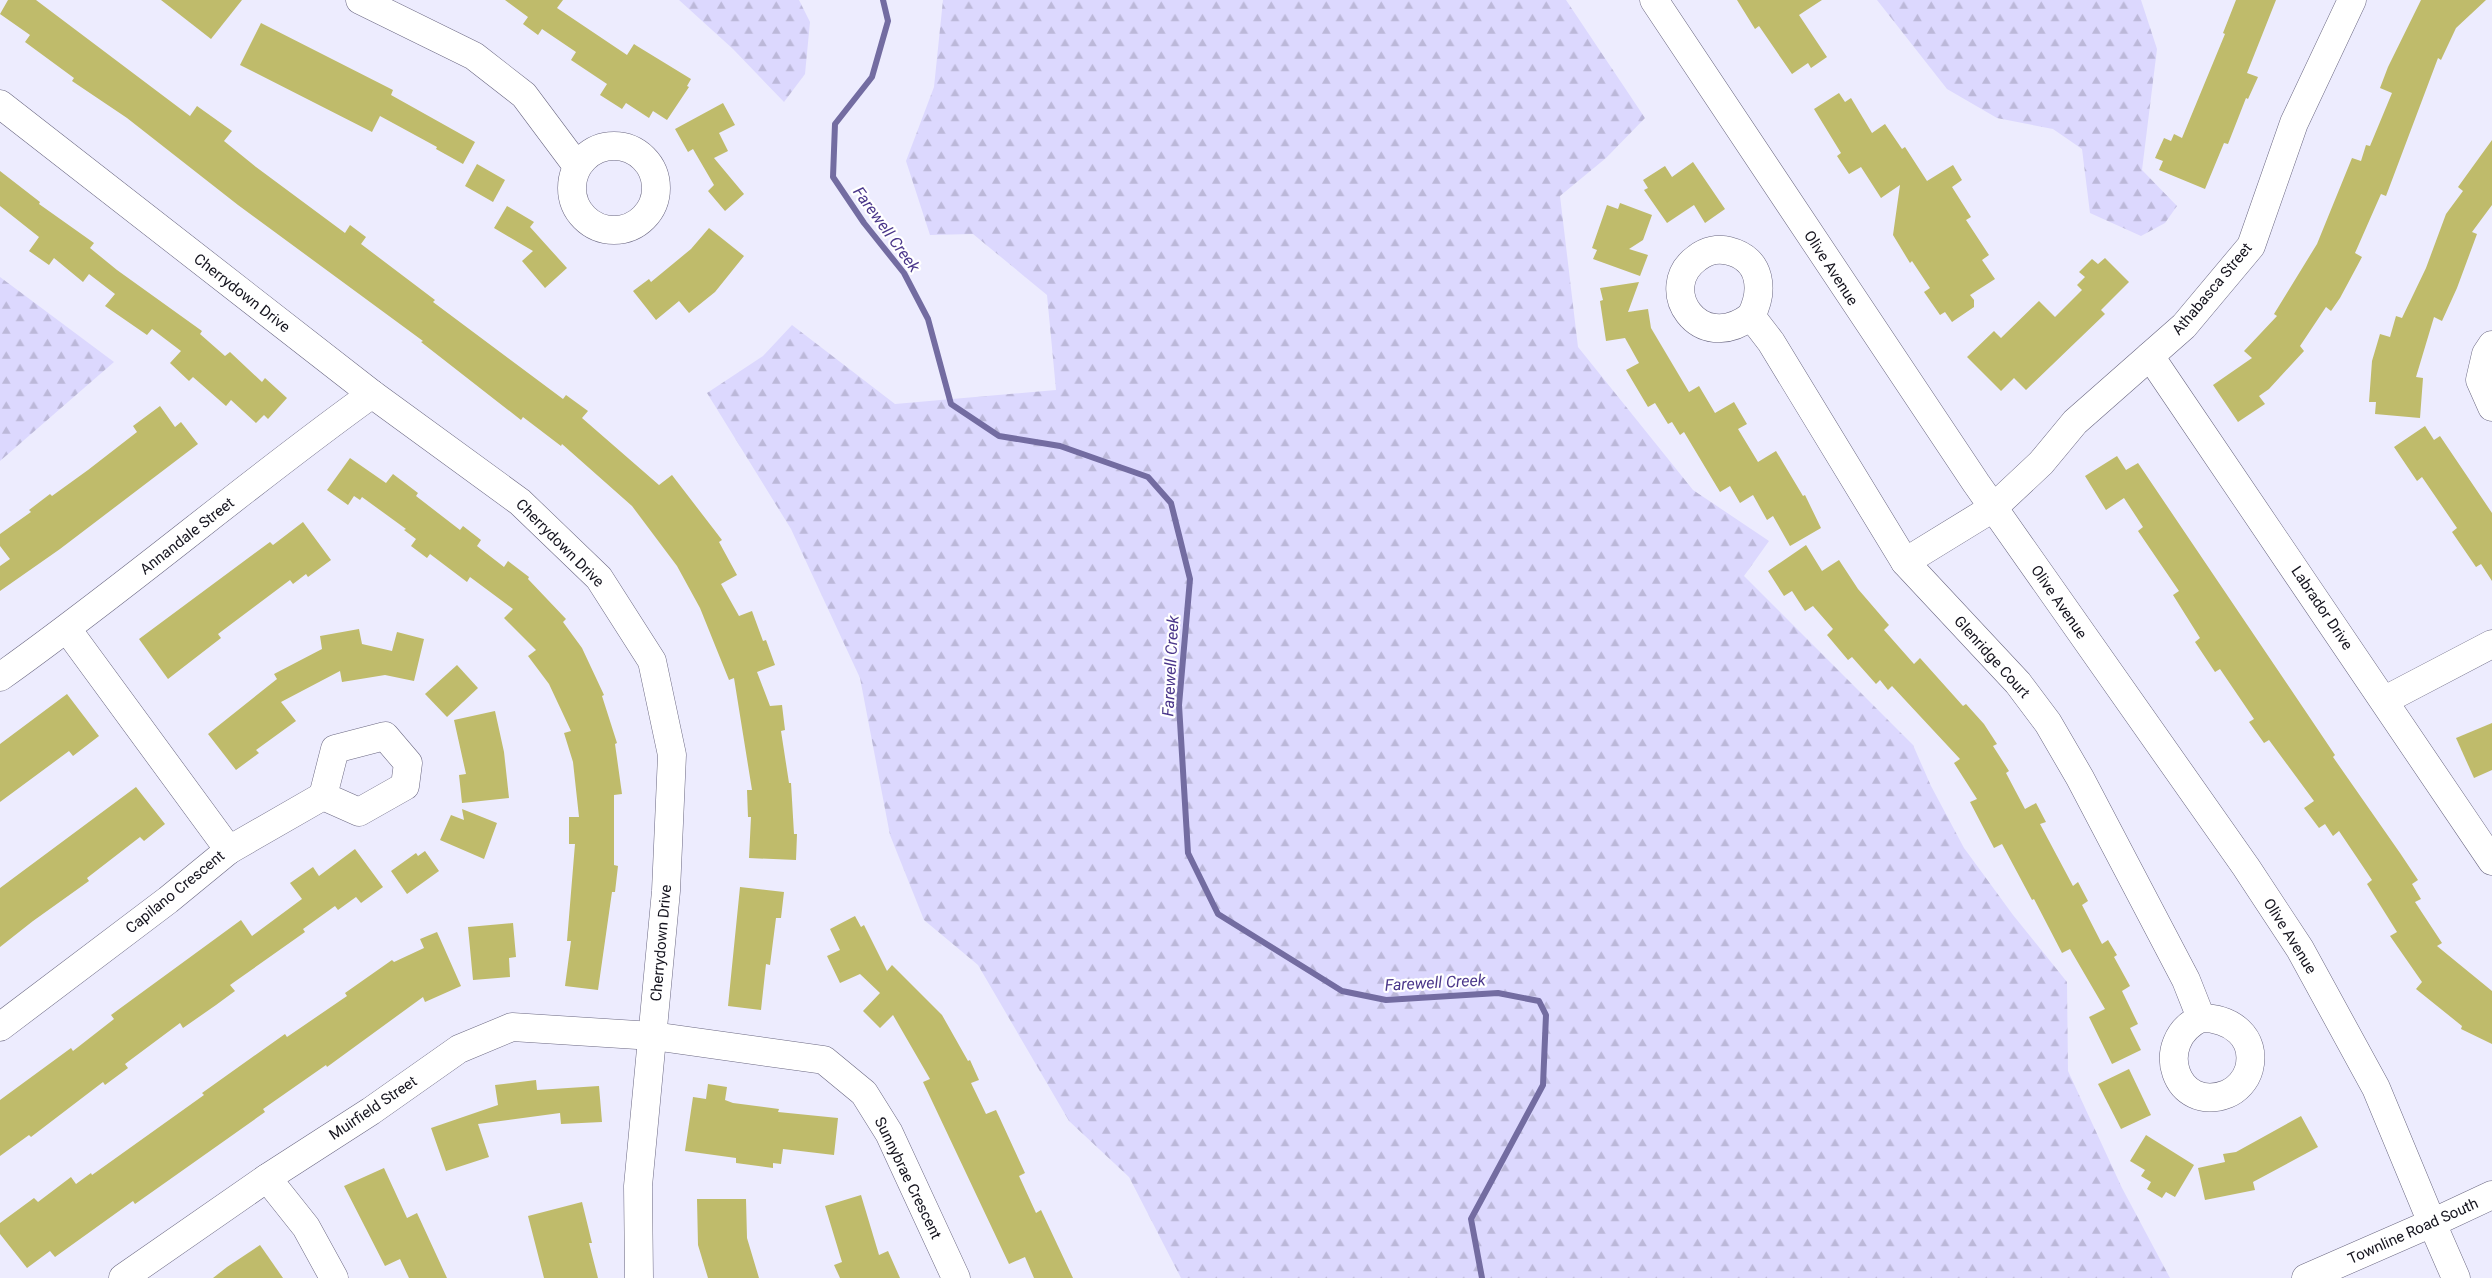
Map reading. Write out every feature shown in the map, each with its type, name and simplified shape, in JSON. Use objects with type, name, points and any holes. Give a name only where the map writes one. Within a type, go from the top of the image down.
[{"type":"street","points":[[360,0],[474,56],[524,95],[577,166]]},
{"type":"street","name":"Olive Avenue","points":[[1654,0],[1993,508],[2246,867],[2300,949],[2376,1088],[2456,1278]]},
{"type":"street","name":"Athabasca Street","points":[[1905,562],[1993,508],[2041,463],[2075,422],[2184,326],[2251,246],[2294,123],[2352,0]]},
{"type":"street","name":"Cherrydown Drive","points":[[0,104],[372,394],[520,502],[599,578],[652,661],[672,755],[666,891],[638,1186],[639,1278]]},
{"type":"street","name":"Glenridge Court","points":[[1751,316],[1771,342],[1905,562],[2018,683],[2048,723],[2080,778],[2186,980],[2201,1018]]},
{"type":"street","points":[[2492,345],[2486,354],[2480,380],[2492,407]]},
{"type":"street","name":"Labrador Drive","points":[[2150,356],[2385,700],[2492,861]]},
{"type":"street","name":"Annandale Street","points":[[0,677],[67,629],[300,446],[372,394]]},
{"type":"street","name":"Capilano Crescent","points":[[0,1028],[168,900],[229,850],[67,629]]},
{"type":"street","points":[[2385,700],[2492,644]]},
{"type":"street","points":[[229,850],[323,796]]},
{"type":"street","name":"Muirfield Street","points":[[123,1278],[267,1178],[371,1111],[459,1049],[512,1027],[653,1036]]},
{"type":"street","name":"Sunnybrae Crescent","points":[[653,1036],[824,1060],[864,1094],[888,1133],[956,1278]]},
{"type":"street","points":[[267,1178],[306,1227],[334,1278]]},
{"type":"street","name":"Townline Road South","points":[[2306,1278],[2492,1195]]},
{"type":"green space","points":[[679,0],[799,0],[810,22],[805,74],[784,102],[733,49]]},
{"type":"green space","points":[[943,0],[1566,0],[1645,118],[1606,158],[1560,196],[1578,347],[1693,490],[1769,541],[1744,576],[1913,745],[1931,786],[1964,848],[2013,915],[2067,982],[2068,1071],[2122,1188],[2170,1278],[1181,1278],[1129,1177],[1069,1121],[978,965],[924,920],[890,835],[860,678],[791,529],[707,393],[763,356],[792,325],[895,404],[1056,390],[1047,295],[973,234],[930,235],[906,161],[934,87]]},
{"type":"green space","points":[[1877,0],[2141,0],[2157,49],[2142,170],[2177,206],[2165,223],[2141,236],[2090,213],[2082,149],[2053,129],[1997,118],[1947,89]]},
{"type":"green space","points":[[0,277],[114,362],[0,461]]},
{"type":"building","points":[[8,0],[36,0],[190,116],[197,106],[232,131],[224,141],[345,233],[350,225],[366,237],[361,244],[435,300],[433,302],[563,399],[566,395],[588,411],[582,418],[659,485],[672,475],[722,540],[719,542],[737,575],[721,584],[739,616],[752,611],[763,641],[766,640],[775,665],[757,672],[770,706],[782,705],[785,730],[781,731],[789,783],[791,783],[794,834],[797,834],[796,860],[749,858],[751,817],[748,817],[747,790],[752,790],[734,678],[729,680],[700,608],[677,566],[632,506],[562,444],[561,446],[523,417],[521,420],[421,342],[423,341],[238,205],[127,118],[72,81],[74,78],[25,42],[30,35],[0,14]]},
{"type":"building","points":[[161,0],[242,0],[211,39]]},
{"type":"building","points":[[505,0],[563,0],[557,8],[627,55],[634,44],[691,79],[687,86],[689,87],[667,120],[653,111],[649,118],[626,103],[622,109],[600,95],[607,84],[571,60],[576,52],[542,29],[538,35],[523,24],[528,17]]},
{"type":"building","points":[[1737,0],[1822,0],[1799,15],[1827,57],[1811,68],[1808,63],[1792,74],[1759,26],[1755,29]]},
{"type":"building","points":[[2236,0],[2276,0],[2247,73],[2258,77],[2248,99],[2246,98],[2228,144],[2224,143],[2205,189],[2159,170],[2163,161],[2155,158],[2164,138],[2171,141],[2174,134],[2182,138],[2225,34],[2223,33]]},
{"type":"building","points":[[2421,0],[2486,0],[2456,28],[2441,60],[2438,58],[2386,196],[2381,194],[2355,253],[2362,257],[2340,298],[2331,311],[2326,307],[2300,346],[2304,351],[2269,389],[2259,396],[2265,404],[2238,422],[2213,385],[2252,358],[2244,351],[2277,316],[2274,314],[2317,244],[2352,158],[2361,161],[2366,145],[2370,146],[2392,93],[2380,88],[2388,67]]},
{"type":"building","points":[[261,23],[393,90],[391,95],[475,142],[463,164],[436,149],[437,147],[380,116],[372,132],[240,65]]},
{"type":"building","points":[[1839,93],[1845,102],[1851,98],[1872,133],[1885,124],[1902,149],[1905,147],[1927,181],[1953,165],[1962,180],[1952,187],[1971,217],[1966,220],[1989,255],[1982,260],[1995,279],[1970,295],[1974,300],[1974,307],[1952,322],[1945,312],[1940,315],[1924,292],[1930,288],[1912,261],[1910,263],[1893,235],[1900,185],[1881,198],[1861,167],[1849,174],[1837,156],[1841,153],[1814,109]]},
{"type":"building","points":[[723,103],[735,125],[719,133],[728,151],[714,158],[744,194],[725,211],[708,191],[714,185],[693,149],[688,152],[675,129]]},
{"type":"building","points":[[2492,140],[2492,205],[2472,232],[2477,234],[2457,288],[2442,321],[2434,317],[2416,377],[2423,378],[2420,418],[2375,414],[2376,402],[2369,402],[2372,361],[2380,334],[2390,337],[2396,316],[2402,318],[2426,268],[2446,214],[2463,191],[2458,187]]},
{"type":"building","points":[[1693,162],[1725,209],[1705,223],[1694,205],[1667,223],[1644,190],[1648,188],[1643,180],[1665,166],[1672,177]]},
{"type":"building","points":[[477,164],[505,180],[493,202],[465,186]]},
{"type":"building","points":[[0,171],[40,202],[39,204],[94,243],[90,248],[117,270],[202,331],[200,334],[225,356],[230,352],[262,382],[265,378],[287,398],[268,419],[264,415],[256,423],[231,400],[226,406],[193,377],[189,381],[170,363],[181,351],[152,329],[147,335],[105,306],[115,294],[89,274],[83,282],[54,258],[49,265],[29,251],[39,237],[0,206]]},
{"type":"building","points":[[1620,203],[1652,215],[1643,240],[1629,249],[1648,255],[1640,276],[1593,259],[1597,250],[1592,248],[1607,205],[1618,209]]},
{"type":"building","points":[[507,206],[534,222],[530,227],[567,268],[545,288],[522,261],[533,251],[494,228]]},
{"type":"building","points":[[709,228],[744,256],[715,292],[689,313],[679,301],[656,320],[633,291],[649,279],[651,282],[691,249]]},
{"type":"building","points":[[2105,258],[2129,282],[2101,310],[2105,314],[2026,390],[2014,378],[2001,391],[1967,357],[1994,331],[2001,338],[2039,301],[2055,317],[2082,290],[2077,285],[2085,277],[2079,272],[2092,259],[2098,264]]},
{"type":"building","points":[[1639,282],[1628,312],[1648,309],[1651,328],[1689,392],[1699,386],[1715,413],[1734,402],[1747,424],[1738,429],[1758,462],[1776,451],[1803,496],[1805,495],[1821,528],[1790,546],[1773,516],[1767,520],[1753,495],[1740,503],[1730,486],[1720,492],[1684,432],[1680,435],[1672,422],[1668,424],[1655,403],[1648,407],[1626,370],[1639,363],[1625,338],[1606,341],[1600,301],[1603,300],[1600,288]]},
{"type":"building","points":[[160,406],[175,427],[181,422],[198,444],[60,549],[0,591],[0,566],[10,559],[0,546],[0,534],[31,512],[29,510],[50,494],[52,496],[137,432],[133,426]]},
{"type":"building","points":[[2425,426],[2434,440],[2440,436],[2492,513],[2492,581],[2481,564],[2476,567],[2452,532],[2457,528],[2422,477],[2417,481],[2394,447]]},
{"type":"building","points":[[2117,456],[2126,470],[2138,463],[2335,755],[2333,757],[2418,880],[2412,884],[2421,899],[2415,902],[2442,943],[2437,946],[2492,991],[2492,1044],[2461,1029],[2462,1026],[2416,989],[2422,982],[2390,936],[2397,932],[2367,884],[2372,880],[2339,831],[2333,836],[2325,824],[2319,828],[2304,808],[2314,801],[2269,740],[2264,743],[2249,722],[2254,719],[2220,669],[2215,672],[2195,642],[2200,638],[2173,595],[2179,591],[2138,531],[2143,527],[2124,498],[2106,510],[2085,476]]},
{"type":"building","points":[[350,458],[386,483],[393,474],[418,493],[416,496],[460,530],[463,526],[481,540],[477,546],[504,567],[508,561],[529,577],[528,579],[566,619],[563,622],[582,648],[604,695],[602,696],[617,743],[615,744],[622,794],[614,795],[614,865],[618,866],[615,892],[612,892],[598,990],[565,986],[571,941],[567,941],[575,844],[569,844],[569,817],[579,817],[573,762],[564,733],[571,731],[549,684],[528,656],[536,650],[504,618],[513,609],[470,577],[467,582],[430,554],[427,558],[411,546],[416,539],[404,530],[406,529],[362,497],[360,500],[354,496],[348,505],[327,490]]},
{"type":"building","points":[[303,522],[331,560],[308,577],[306,574],[293,584],[290,580],[218,634],[221,638],[168,679],[139,639],[270,542],[273,545]]},
{"type":"building","points":[[1806,545],[1822,571],[1839,560],[1858,589],[1889,625],[1884,630],[1914,664],[1920,658],[1963,706],[1966,704],[1984,724],[1997,744],[1993,746],[2009,771],[2006,773],[2025,809],[2036,803],[2046,822],[2040,824],[2073,886],[2078,882],[2088,901],[2082,905],[2102,944],[2108,940],[2117,955],[2114,957],[2130,986],[2122,991],[2138,1024],[2130,1028],[2141,1050],[2112,1064],[2089,1017],[2105,1009],[2070,949],[2062,953],[2034,899],[2032,900],[2002,844],[1994,848],[1970,802],[1977,799],[1954,763],[1960,759],[1892,686],[1888,690],[1880,680],[1876,684],[1852,657],[1848,660],[1827,635],[1833,629],[1813,606],[1805,611],[1792,591],[1784,596],[1768,571]]},
{"type":"building","points":[[359,629],[362,644],[392,651],[397,632],[424,639],[414,681],[385,675],[342,682],[340,671],[281,702],[296,721],[256,750],[259,753],[236,770],[208,734],[277,679],[274,674],[322,649],[320,636]]},
{"type":"building","points":[[457,665],[478,688],[447,717],[425,694]]},
{"type":"building","points":[[67,694],[99,736],[73,756],[69,751],[0,802],[0,744]]},
{"type":"building","points":[[495,711],[504,752],[509,798],[462,803],[459,775],[466,774],[454,720]]},
{"type":"building","points":[[2492,723],[2492,770],[2474,778],[2456,738]]},
{"type":"building","points":[[136,787],[165,824],[144,841],[140,837],[87,878],[89,881],[0,947],[0,888]]},
{"type":"building","points":[[462,809],[497,823],[484,859],[440,840],[451,815],[464,820]]},
{"type":"building","points":[[355,849],[383,887],[361,903],[356,897],[338,910],[335,906],[303,929],[305,932],[230,985],[235,991],[183,1028],[180,1023],[125,1064],[128,1068],[105,1085],[103,1082],[31,1137],[29,1135],[0,1156],[0,1100],[71,1048],[73,1051],[114,1019],[111,1015],[241,920],[252,936],[302,899],[290,883],[313,867],[319,876]]},
{"type":"building","points":[[425,851],[439,871],[407,894],[391,871],[416,853],[418,856]]},
{"type":"building","points":[[740,887],[784,892],[781,918],[776,918],[770,965],[766,964],[761,1010],[728,1006]]},
{"type":"building","points":[[855,916],[861,927],[864,925],[887,971],[892,965],[942,1015],[968,1061],[970,1060],[979,1080],[971,1083],[986,1114],[996,1110],[1025,1173],[1019,1176],[1036,1213],[1041,1210],[1073,1278],[1034,1278],[1025,1257],[1009,1264],[923,1082],[930,1079],[893,1015],[880,1028],[863,1011],[880,993],[860,974],[840,983],[827,956],[840,950],[830,929]]},
{"type":"building","points":[[513,923],[516,957],[509,958],[510,977],[473,980],[468,927]]},
{"type":"building","points":[[437,932],[461,986],[425,1002],[423,997],[327,1067],[326,1065],[263,1109],[265,1112],[169,1180],[135,1204],[133,1201],[55,1257],[50,1251],[27,1268],[0,1234],[0,1223],[34,1198],[38,1202],[71,1177],[76,1184],[91,1173],[92,1175],[285,1034],[287,1037],[347,996],[345,993],[392,960],[394,962],[424,948],[420,939]]},
{"type":"building","points":[[2129,1069],[2151,1115],[2121,1129],[2098,1084]]},
{"type":"building","points":[[536,1080],[537,1090],[599,1086],[602,1122],[561,1124],[560,1113],[478,1124],[489,1157],[446,1171],[431,1128],[498,1105],[495,1085]]},
{"type":"building","points":[[708,1084],[727,1087],[725,1100],[733,1103],[779,1109],[778,1112],[838,1118],[834,1155],[783,1149],[781,1164],[773,1163],[773,1168],[736,1163],[736,1158],[685,1151],[693,1097],[706,1099]]},
{"type":"building","points":[[2301,1116],[2318,1147],[2253,1182],[2255,1190],[2205,1200],[2198,1168],[2225,1162],[2223,1154],[2236,1152]]},
{"type":"building","points":[[2146,1135],[2194,1165],[2175,1197],[2166,1192],[2162,1198],[2147,1189],[2151,1182],[2141,1176],[2145,1170],[2130,1161]]},
{"type":"building","points":[[384,1168],[407,1218],[417,1213],[447,1278],[409,1278],[400,1259],[385,1266],[344,1186]]},
{"type":"building","points":[[861,1195],[879,1255],[888,1251],[900,1278],[840,1278],[834,1265],[842,1262],[825,1206]]},
{"type":"building","points":[[697,1199],[746,1199],[747,1238],[759,1278],[708,1278],[698,1245]]},
{"type":"building","points":[[582,1202],[592,1243],[589,1243],[598,1278],[544,1278],[528,1216]]},
{"type":"building","points":[[260,1245],[283,1278],[213,1278],[227,1267]]},
{"type":"waterway","name":"Farewell Creek","points":[[883,0],[888,21],[872,77],[835,124],[833,177],[864,223],[904,273],[928,319],[951,404],[999,436],[1060,446],[1148,477],[1171,503],[1190,579],[1179,705],[1188,853],[1218,914],[1342,991],[1386,1000],[1498,993],[1539,1001],[1546,1015],[1543,1085],[1471,1219],[1482,1278]]}]
